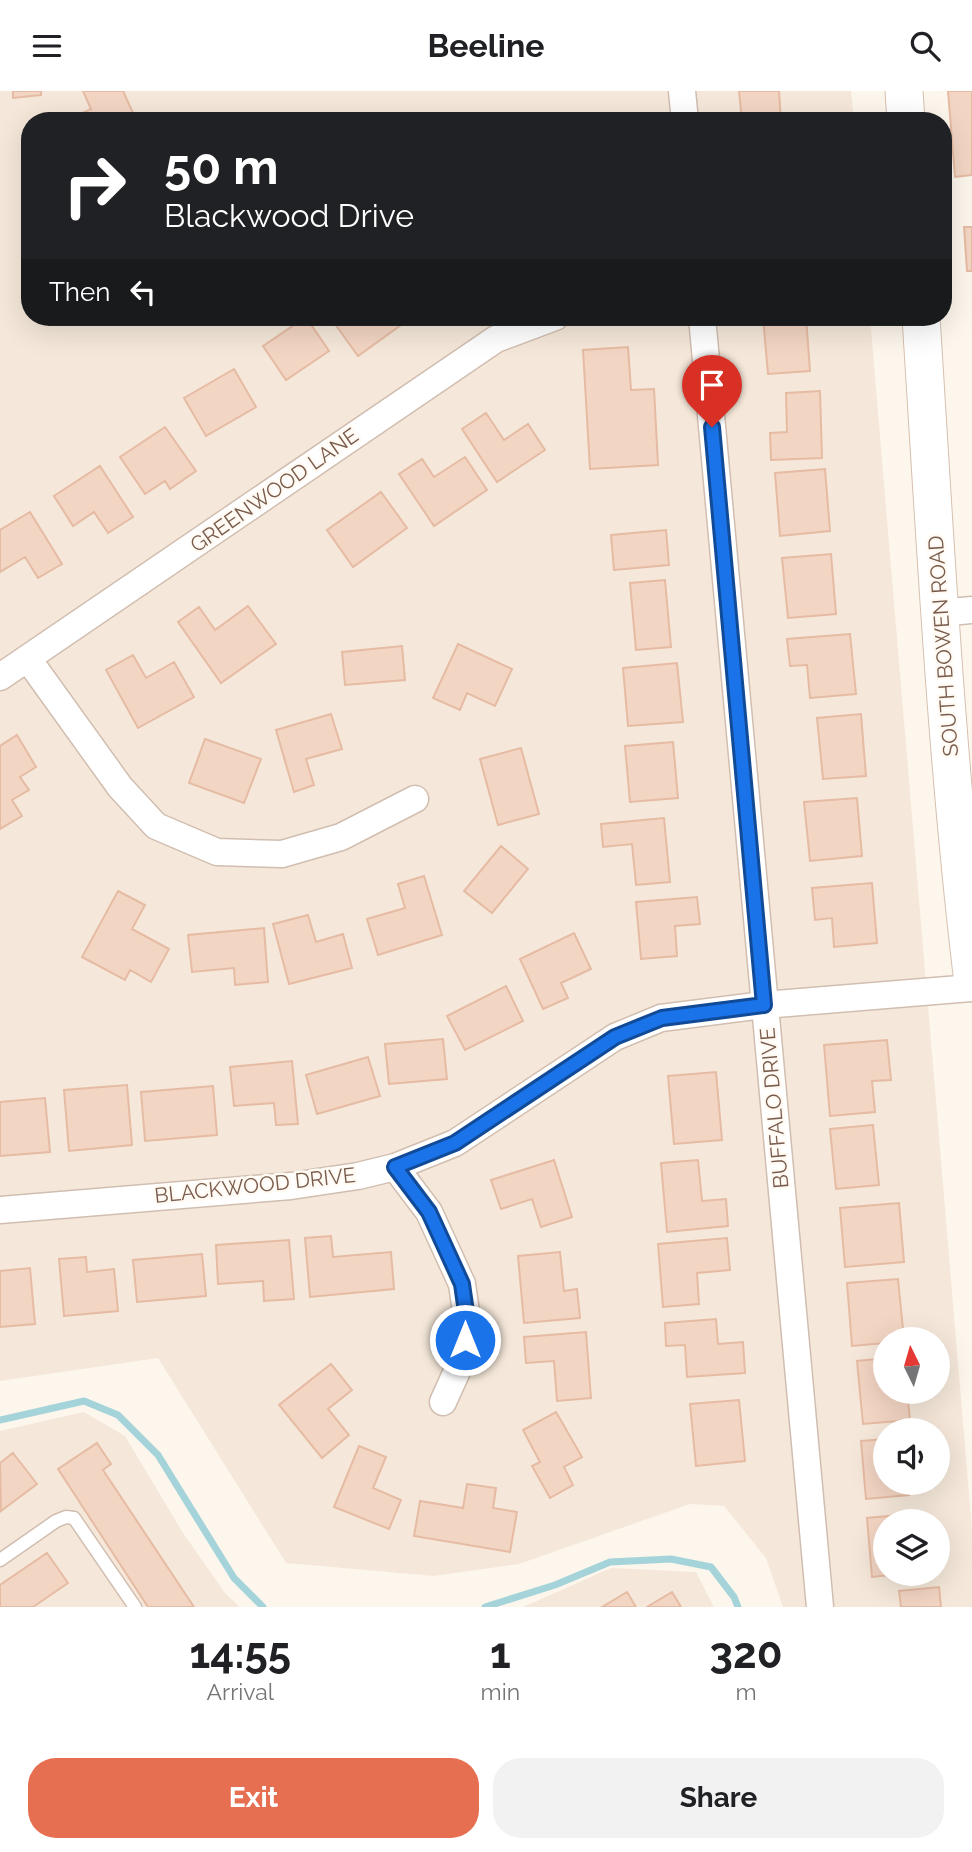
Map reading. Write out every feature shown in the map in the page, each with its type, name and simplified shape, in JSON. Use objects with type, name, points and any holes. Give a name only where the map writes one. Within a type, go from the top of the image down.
[{"type":"main road","points":[[904,91],[905,112]]},
{"type":"main road","name":"SOUTH BOWEN ROAD","points":[[922,326],[956,612],[972,974]]},
{"type":"street","points":[[682,91],[684,112]]},
{"type":"street","name":"GREENWOOD LANE","points":[[0,677],[496,339],[531,326]]},
{"type":"street","name":"BUFFALO DRIVE","points":[[703,326],[820,1607]]},
{"type":"street","points":[[28,659],[120,787],[156,826],[218,852],[282,854],[341,838],[415,799]]},
{"type":"street","name":"BLACKWOOD DRIVE","points":[[0,1210],[291,1186],[358,1176],[395,1167],[455,1143],[615,1037],[662,1018],[764,1005],[972,988]]},
{"type":"street","points":[[395,1167],[429,1212],[462,1284],[466,1312],[464,1350],[443,1402]]},
{"type":"lane","points":[[0,1560],[56,1521],[66,1517],[74,1518],[135,1607]]},
{"type":"shaded area","points":[[0,91],[851,91],[853,112],[21,112],[21,326],[871,326],[972,1529],[972,1607],[783,1607],[766,1558],[724,1506],[690,1504],[519,1564],[434,1576],[286,1563],[158,1358],[0,1381]]},
{"type":"shaded area","points":[[84,1412],[125,1436],[183,1533],[225,1593],[240,1607],[0,1607],[0,1431]]},
{"type":"shaded area","points":[[611,1568],[696,1572],[714,1607],[523,1607]]},
{"type":"building","points":[[13,91],[41,91],[41,95],[13,98]]},
{"type":"building","points":[[83,91],[123,91],[133,112],[85,112],[91,109]]},
{"type":"building","points":[[739,91],[779,91],[780,112],[741,112]]},
{"type":"building","points":[[948,91],[972,91],[972,175],[955,177],[952,112],[950,112]]},
{"type":"building","points":[[964,227],[972,227],[972,271],[967,271]]},
{"type":"building","points":[[293,326],[312,326],[329,351],[286,380],[263,346]]},
{"type":"building","points":[[336,326],[400,326],[358,356]]},
{"type":"building","points":[[764,326],[807,326],[810,371],[768,374]]},
{"type":"building","points":[[628,347],[631,390],[654,389],[658,465],[590,469],[583,350]]},
{"type":"building","points":[[234,369],[256,407],[206,436],[184,398]]},
{"type":"building","points":[[820,391],[822,458],[771,460],[770,433],[787,432],[786,393]]},
{"type":"building","points":[[486,413],[504,440],[528,424],[545,450],[497,482],[462,429]]},
{"type":"building","points":[[165,427],[196,471],[170,489],[165,481],[145,494],[120,457]]},
{"type":"building","points":[[465,457],[487,490],[434,526],[399,474],[422,459],[434,477]]},
{"type":"building","points":[[100,466],[133,517],[108,533],[94,512],[73,526],[54,496]]},
{"type":"building","points":[[825,469],[830,531],[780,536],[775,473]]},
{"type":"building","points":[[381,492],[407,528],[353,567],[327,530]]},
{"type":"building","points":[[30,512],[62,564],[38,578],[25,557],[0,572],[0,530]]},
{"type":"building","points":[[666,530],[669,565],[614,570],[611,535]]},
{"type":"building","points":[[831,554],[836,614],[788,618],[782,558]]},
{"type":"building","points":[[665,580],[671,647],[636,650],[630,583]]},
{"type":"building","points":[[248,606],[276,644],[221,683],[178,622],[199,607],[215,630]]},
{"type":"building","points":[[850,634],[856,694],[810,698],[807,665],[790,666],[787,639]]},
{"type":"building","points":[[458,644],[512,669],[495,706],[467,693],[460,710],[433,698]]},
{"type":"building","points":[[402,646],[405,680],[345,685],[342,652]]},
{"type":"building","points":[[133,655],[146,678],[174,662],[194,697],[138,728],[106,670]]},
{"type":"building","points":[[677,663],[683,722],[628,726],[623,668]]},
{"type":"building","points":[[331,714],[342,749],[306,759],[314,785],[294,792],[276,730]]},
{"type":"building","points":[[861,714],[866,776],[823,779],[817,718]]},
{"type":"building","points":[[17,735],[36,767],[20,777],[29,790],[12,800],[22,816],[0,829],[0,746]]},
{"type":"building","points":[[205,739],[261,759],[244,803],[189,783]]},
{"type":"building","points":[[673,742],[678,798],[630,802],[625,746]]},
{"type":"building","points":[[521,748],[539,814],[498,825],[480,759]]},
{"type":"building","points":[[857,798],[862,856],[810,861],[804,802]]},
{"type":"building","points":[[664,818],[670,882],[636,885],[632,844],[603,847],[601,824]]},
{"type":"building","points":[[501,846],[528,869],[492,913],[464,891]]},
{"type":"building","points":[[424,876],[442,935],[378,955],[367,919],[405,908],[398,884]]},
{"type":"building","points":[[872,883],[877,943],[834,947],[832,918],[815,920],[812,888]]},
{"type":"building","points":[[118,891],[145,905],[132,929],[169,949],[151,982],[130,970],[125,980],[82,957]]},
{"type":"building","points":[[697,897],[700,924],[675,926],[677,956],[641,959],[636,902]]},
{"type":"building","points":[[308,915],[316,942],[343,934],[352,968],[289,984],[273,924]]},
{"type":"building","points":[[264,928],[268,982],[235,985],[234,968],[192,972],[188,935]]},
{"type":"building","points":[[574,933],[591,969],[561,983],[568,998],[543,1009],[520,959]]},
{"type":"building","points":[[506,986],[523,1021],[465,1050],[447,1016]]},
{"type":"building","points":[[443,1039],[447,1079],[389,1084],[385,1044]]},
{"type":"building","points":[[887,1040],[891,1080],[872,1081],[875,1112],[830,1116],[824,1045]]},
{"type":"building","points":[[368,1057],[380,1096],[317,1114],[306,1075]]},
{"type":"building","points":[[292,1061],[298,1124],[276,1125],[274,1103],[234,1106],[230,1067]]},
{"type":"building","points":[[716,1072],[722,1140],[674,1144],[668,1076]]},
{"type":"building","points":[[127,1085],[132,1145],[69,1151],[64,1090]]},
{"type":"building","points":[[213,1086],[217,1135],[145,1141],[141,1092]]},
{"type":"building","points":[[45,1098],[50,1152],[0,1156],[0,1102]]},
{"type":"building","points":[[873,1125],[879,1185],[836,1189],[830,1129]]},
{"type":"building","points":[[554,1160],[572,1217],[541,1227],[532,1199],[501,1209],[491,1180]]},
{"type":"building","points":[[698,1160],[702,1201],[726,1199],[728,1226],[667,1232],[661,1163]]},
{"type":"building","points":[[899,1203],[904,1262],[845,1267],[840,1208]]},
{"type":"building","points":[[331,1236],[333,1257],[391,1252],[394,1289],[310,1297],[305,1238]]},
{"type":"building","points":[[727,1238],[730,1270],[697,1273],[699,1304],[663,1307],[658,1244]]},
{"type":"building","points":[[289,1240],[294,1299],[264,1301],[263,1281],[218,1284],[216,1245]]},
{"type":"building","points":[[560,1252],[564,1291],[577,1289],[580,1318],[524,1323],[518,1256]]},
{"type":"building","points":[[202,1254],[206,1296],[137,1302],[133,1260]]},
{"type":"building","points":[[86,1257],[87,1272],[114,1269],[118,1311],[64,1316],[59,1259]]},
{"type":"building","points":[[30,1268],[35,1324],[0,1327],[0,1271]]},
{"type":"building","points":[[898,1279],[903,1327],[873,1327],[873,1344],[852,1346],[847,1283]]},
{"type":"building","points":[[716,1319],[718,1344],[743,1342],[745,1373],[687,1377],[685,1345],[666,1346],[665,1323]]},
{"type":"building","points":[[586,1332],[591,1398],[557,1401],[554,1361],[526,1363],[524,1337]]},
{"type":"building","points":[[873,1359],[873,1404],[908,1404],[910,1418],[873,1418],[873,1423],[863,1424],[857,1361]]},
{"type":"building","points":[[331,1364],[352,1390],[328,1409],[349,1435],[322,1458],[279,1405]]},
{"type":"building","points":[[739,1400],[745,1461],[696,1466],[690,1404]]},
{"type":"building","points":[[556,1412],[582,1457],[564,1467],[573,1485],[550,1498],[532,1466],[540,1462],[523,1430]]},
{"type":"building","points":[[873,1440],[873,1495],[909,1495],[866,1499],[861,1441]]},
{"type":"building","points":[[97,1443],[111,1464],[103,1470],[194,1607],[148,1607],[58,1469]]},
{"type":"building","points":[[359,1446],[386,1457],[373,1488],[401,1500],[389,1529],[334,1507]]},
{"type":"building","points":[[13,1453],[37,1484],[1,1511],[0,1463]]},
{"type":"building","points":[[467,1484],[496,1488],[493,1508],[517,1512],[510,1552],[414,1536],[420,1501],[463,1508]]},
{"type":"building","points":[[873,1517],[872,1577],[867,1518]]},
{"type":"building","points":[[47,1553],[68,1583],[33,1607],[0,1607],[0,1585]]},
{"type":"building","points":[[939,1587],[941,1607],[901,1607],[899,1591]]},
{"type":"building","points":[[627,1592],[636,1607],[602,1607]]},
{"type":"building","points":[[672,1592],[681,1607],[647,1607]]},
{"type":"waterway","points":[[0,1420],[84,1401],[118,1415],[158,1455],[234,1578],[263,1607]]},
{"type":"waterway","points":[[485,1607],[555,1585],[610,1562],[671,1559],[711,1567],[734,1597],[738,1607]]},
{"type":"route","points":[[465,1340],[466,1312],[462,1284],[429,1212],[395,1167],[455,1143],[615,1037],[662,1018],[764,1005],[712,427]]}]
